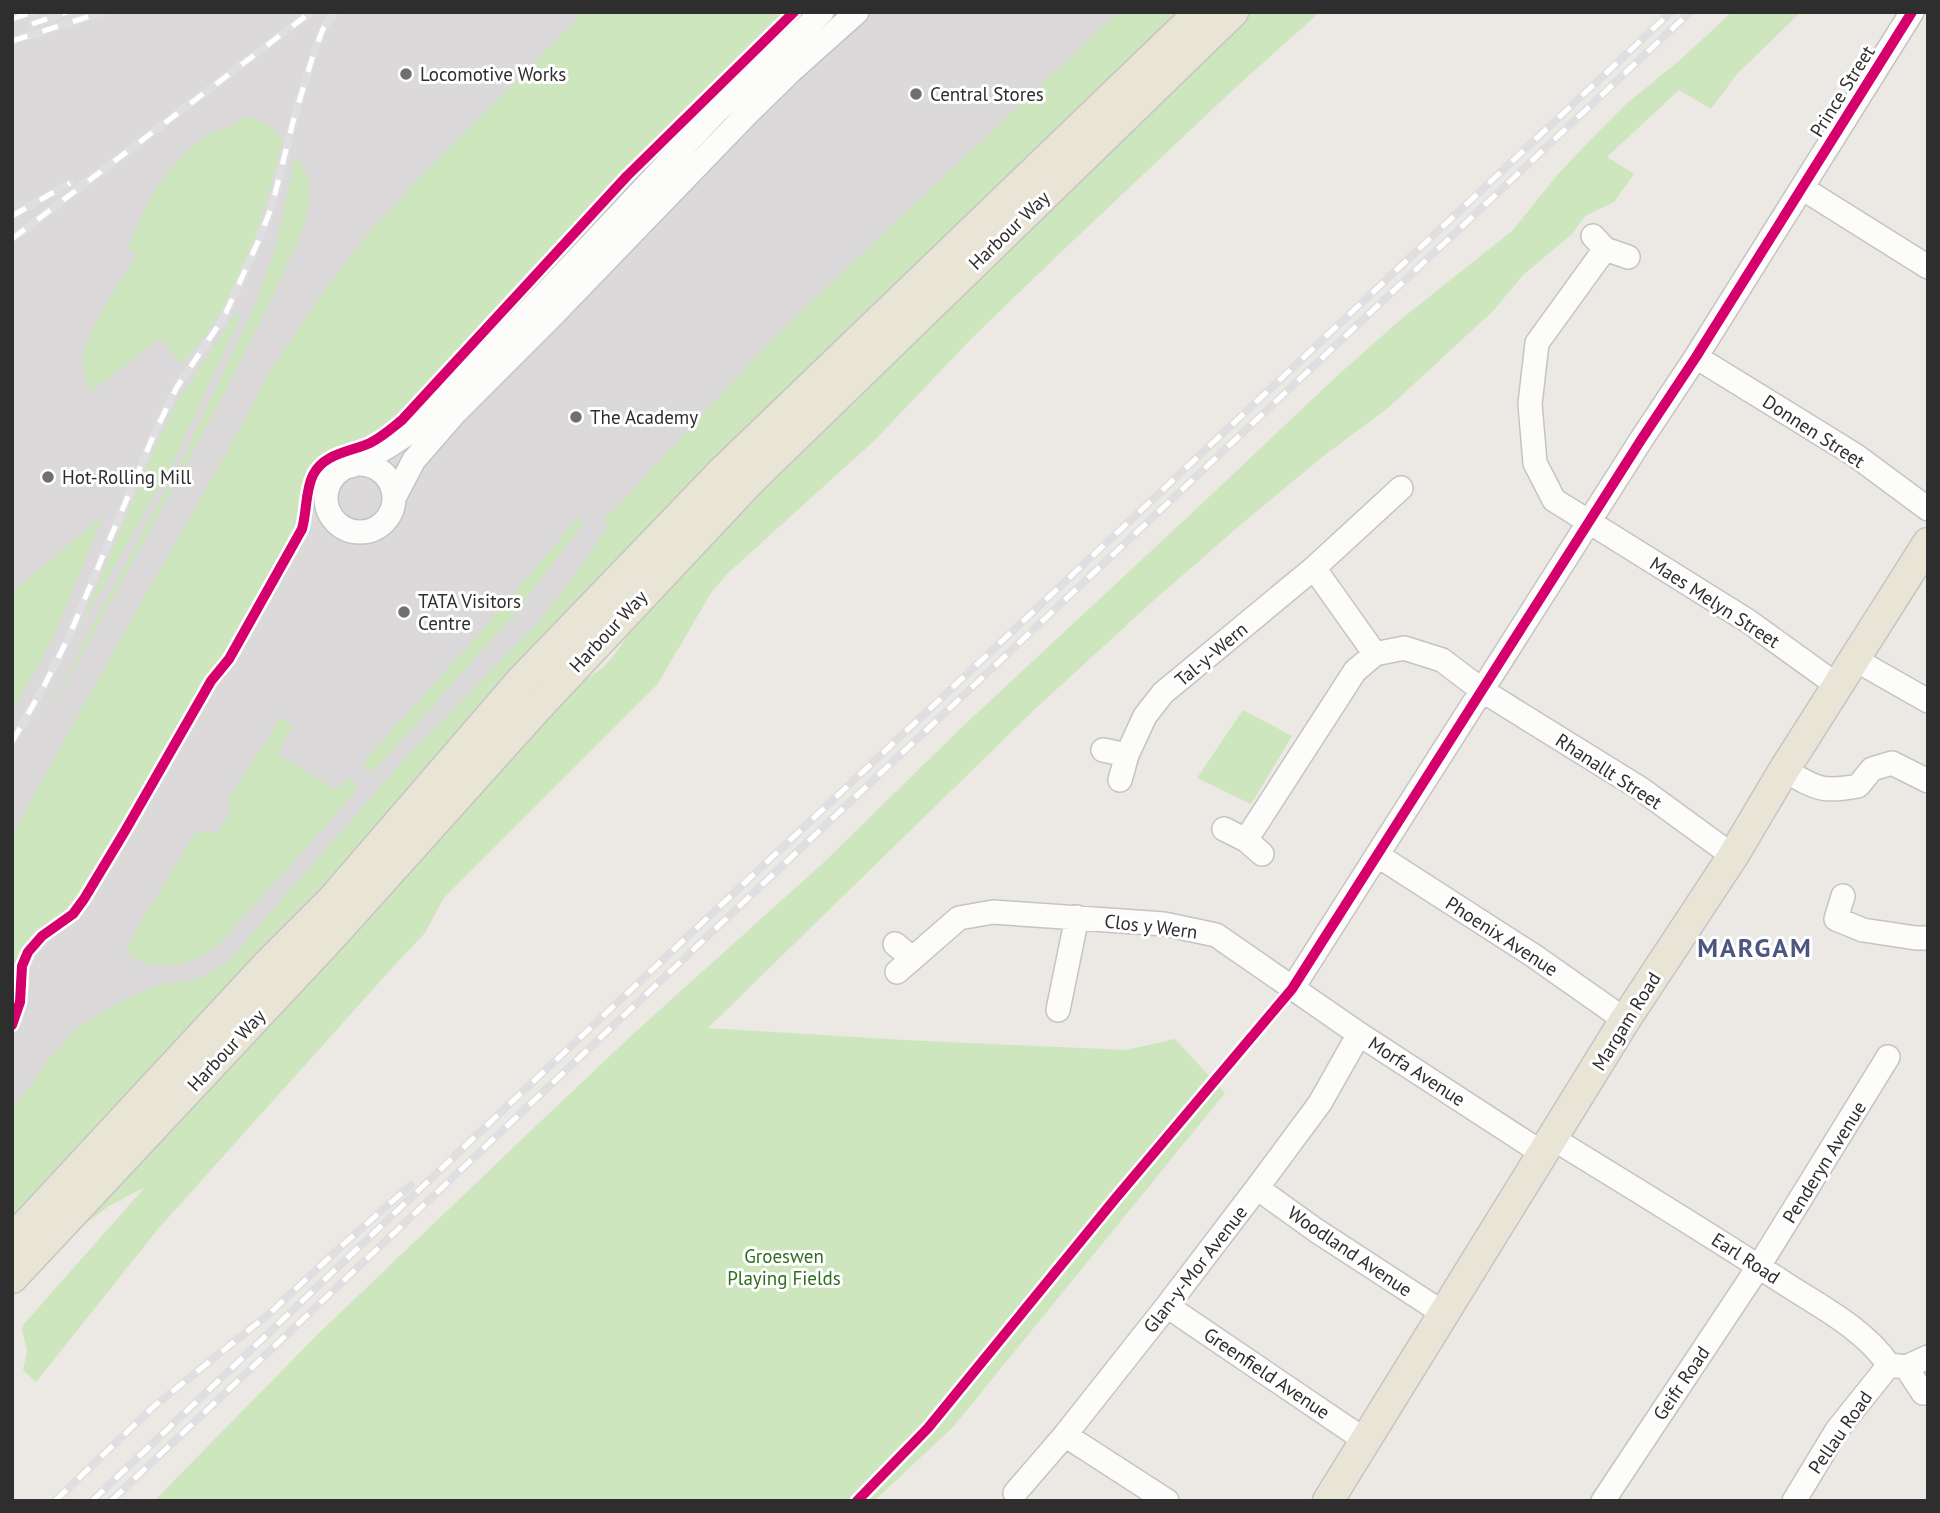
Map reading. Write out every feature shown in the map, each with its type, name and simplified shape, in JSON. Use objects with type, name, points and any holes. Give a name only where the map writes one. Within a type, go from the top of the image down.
[{"type":"main road","name":"Harbour Way","points":[[12,1240],[268,964],[332,900],[520,682],[723,471],[1200,12]]},
{"type":"main road","name":"Harbour Way","points":[[12,1278],[333,935],[537,708],[751,480],[1233,12]]},
{"type":"main road","name":"Margam Road","points":[[1328,1501],[1625,1020],[1733,856],[1928,543]]},
{"type":"street","points":[[351,466],[371,466],[388,478],[393,488],[393,508],[383,524],[375,529],[358,532],[336,523],[328,509],[327,492],[335,475],[351,466],[389,447],[430,415],[713,115],[822,12]]},
{"type":"street","points":[[394,498],[414,460],[455,413],[748,113],[857,12]]},
{"type":"street","name":"Prince Street","points":[[1292,989],[1696,357],[1912,12]]},
{"type":"street","points":[[1802,188],[1928,267]]},
{"type":"street","name":"Maes Melyn Street","points":[[1628,257],[1599,242],[1537,343],[1530,404],[1535,463],[1554,500],[1748,621],[1838,686]]},
{"type":"street","name":"Donnen Street","points":[[1696,357],[1855,455],[1928,509]]},
{"type":"street","name":"Tal-y-Wern","points":[[1120,780],[1127,755],[1145,716],[1163,693],[1314,568],[1387,492]]},
{"type":"street","points":[[1314,568],[1375,654]]},
{"type":"street","points":[[1224,829],[1254,847],[1355,671],[1375,654],[1404,648],[1442,660],[1483,691]]},
{"type":"street","points":[[1856,660],[1928,701]]},
{"type":"street","name":"Rhanallt Street","points":[[1483,691],[1641,789],[1733,856]]},
{"type":"street","points":[[1103,750],[1127,755]]},
{"type":"street","points":[[1784,771],[1814,787],[1834,790],[1858,786],[1872,769],[1892,763],[1928,781]]},
{"type":"street","name":"Phoenix Avenue","points":[[1377,855],[1534,956],[1625,1020]]},
{"type":"street","points":[[1843,896],[1836,919],[1863,930],[1928,938]]},
{"type":"street","name":"Clos y Wern","points":[[901,958],[959,918],[993,912],[1077,917],[1164,924],[1216,935],[1292,989]]},
{"type":"street","name":"Clos y Wern","points":[[1058,1010],[1054,986],[1077,917]]},
{"type":"street","name":"Morfa Avenue","points":[[1292,989],[1359,1034],[1547,1146]]},
{"type":"street","name":"Glan-y-Mor Avenue","points":[[1015,1493],[1065,1435],[1257,1188],[1320,1103],[1359,1034]]},
{"type":"street","name":"Penderyn Avenue","points":[[1759,1266],[1888,1057]]},
{"type":"street","name":"Earl Road","points":[[1547,1146],[1759,1266],[1854,1329],[1897,1366],[1923,1393]]},
{"type":"street","name":"Woodland Avenue","points":[[1257,1188],[1317,1231],[1443,1313]]},
{"type":"street","name":"Geifr Road","points":[[1603,1501],[1759,1266]]},
{"type":"street","name":"Greenfield Avenue","points":[[1167,1306],[1366,1441]]},
{"type":"street","points":[[1897,1366],[1928,1357]]},
{"type":"street","name":"Pellau Road","points":[[1794,1501],[1837,1430],[1897,1366]]},
{"type":"street","points":[[1065,1435],[1167,1501]]},
{"type":"shaded area","points":[[12,12],[1177,12],[838,339],[678,499],[543,644],[12,1180]]},
{"type":"green space","points":[[584,12],[787,12],[760,36],[490,316],[396,418],[374,432],[333,448],[319,459],[308,478],[298,526],[231,648],[213,670],[84,892],[37,932],[22,949],[17,965],[12,1009],[12,835],[268,374],[325,289],[371,230]]},
{"type":"green space","points":[[1118,12],[1177,12],[838,339],[678,499],[257,960],[12,1220],[12,1110],[53,1054],[76,1029],[125,999],[153,987],[203,977],[230,959],[403,761],[537,623],[608,527],[603,522],[774,337]]},
{"type":"green space","points":[[1251,12],[1320,12],[1058,255],[971,339],[874,441],[728,573],[711,593],[657,685],[443,899],[425,933],[158,1229],[36,1382],[23,1370],[27,1351],[22,1329],[24,1324],[145,1187],[109,1206],[82,1226],[173,1122],[580,682],[609,661],[629,632],[699,550],[1120,143]]},
{"type":"green space","name":"Groeswen Playing Fields","points":[[1732,12],[1801,12],[1737,74],[1711,109],[1679,90],[1607,157],[1634,174],[1614,202],[1585,216],[1572,234],[1523,275],[1494,310],[1388,408],[1326,454],[1153,601],[1035,709],[708,1028],[1126,1050],[1175,1039],[1225,1093],[953,1427],[874,1501],[154,1501],[317,1335],[632,1035],[821,865],[960,729],[1337,376],[1400,320],[1512,231],[1559,173],[1625,105],[1680,60]]},
{"type":"green space","points":[[251,117],[269,126],[283,140],[257,230],[219,315],[181,364],[160,338],[91,392],[83,368],[85,349],[105,306],[138,254],[128,248],[151,198],[166,175],[192,147],[219,128],[222,132],[242,119]]},
{"type":"green space","points":[[295,158],[301,163],[308,179],[309,197],[305,223],[295,249],[220,401],[48,713],[183,458],[255,305],[275,249]]},
{"type":"green space","points":[[236,313],[241,316],[174,460],[78,632],[153,452],[177,402]]},
{"type":"green space","points":[[104,515],[52,640],[12,713],[12,592]]},
{"type":"green space","points":[[578,518],[584,523],[514,615],[373,772],[362,763],[472,642]]},
{"type":"green space","points":[[1243,710],[1292,736],[1251,804],[1197,778]]},
{"type":"green space","points":[[280,717],[293,725],[278,754],[335,789],[349,777],[356,783],[355,793],[220,943],[195,959],[176,965],[157,965],[136,959],[126,946],[196,832],[219,832],[232,808],[228,798]]},
{"type":"railway","points":[[12,19],[33,12]]},
{"type":"railway","points":[[32,24],[67,12]]},
{"type":"railway","points":[[12,41],[103,12]]},
{"type":"railway","points":[[12,239],[311,12]]},
{"type":"railway","points":[[12,742],[70,634],[155,432],[177,387],[224,317],[257,244],[272,206],[314,52],[323,29],[334,12]]},
{"type":"railway","points":[[92,1501],[502,1111],[1671,12]]},
{"type":"railway","points":[[111,1501],[1690,12]]},
{"type":"railway","points":[[12,216],[70,183]]},
{"type":"railway","points":[[55,1501],[153,1407],[270,1313],[411,1185]]},
{"type":"cycle path","points":[[12,1025],[20,1002],[22,966],[28,952],[42,936],[73,914],[84,899],[211,681],[229,659],[302,529],[309,488],[318,468],[338,454],[374,441],[402,420],[627,176],[794,12]]},
{"type":"cycle path","points":[[857,1501],[928,1428],[1115,1199],[1292,989],[1696,357],[1912,12]]},
{"type":"place","name":"Locomotive Works","points":[[406,74]]},
{"type":"place","name":"Central Stores","points":[[916,94]]},
{"type":"place","name":"The Academy","points":[[576,417]]},
{"type":"place","name":"Hot-Rolling Mill","points":[[48,477]]},
{"type":"place","name":"TATA Visitors Centre","points":[[404,612]]},
{"type":"district","name":"MARGAM","points":[[1755,947]]}]
